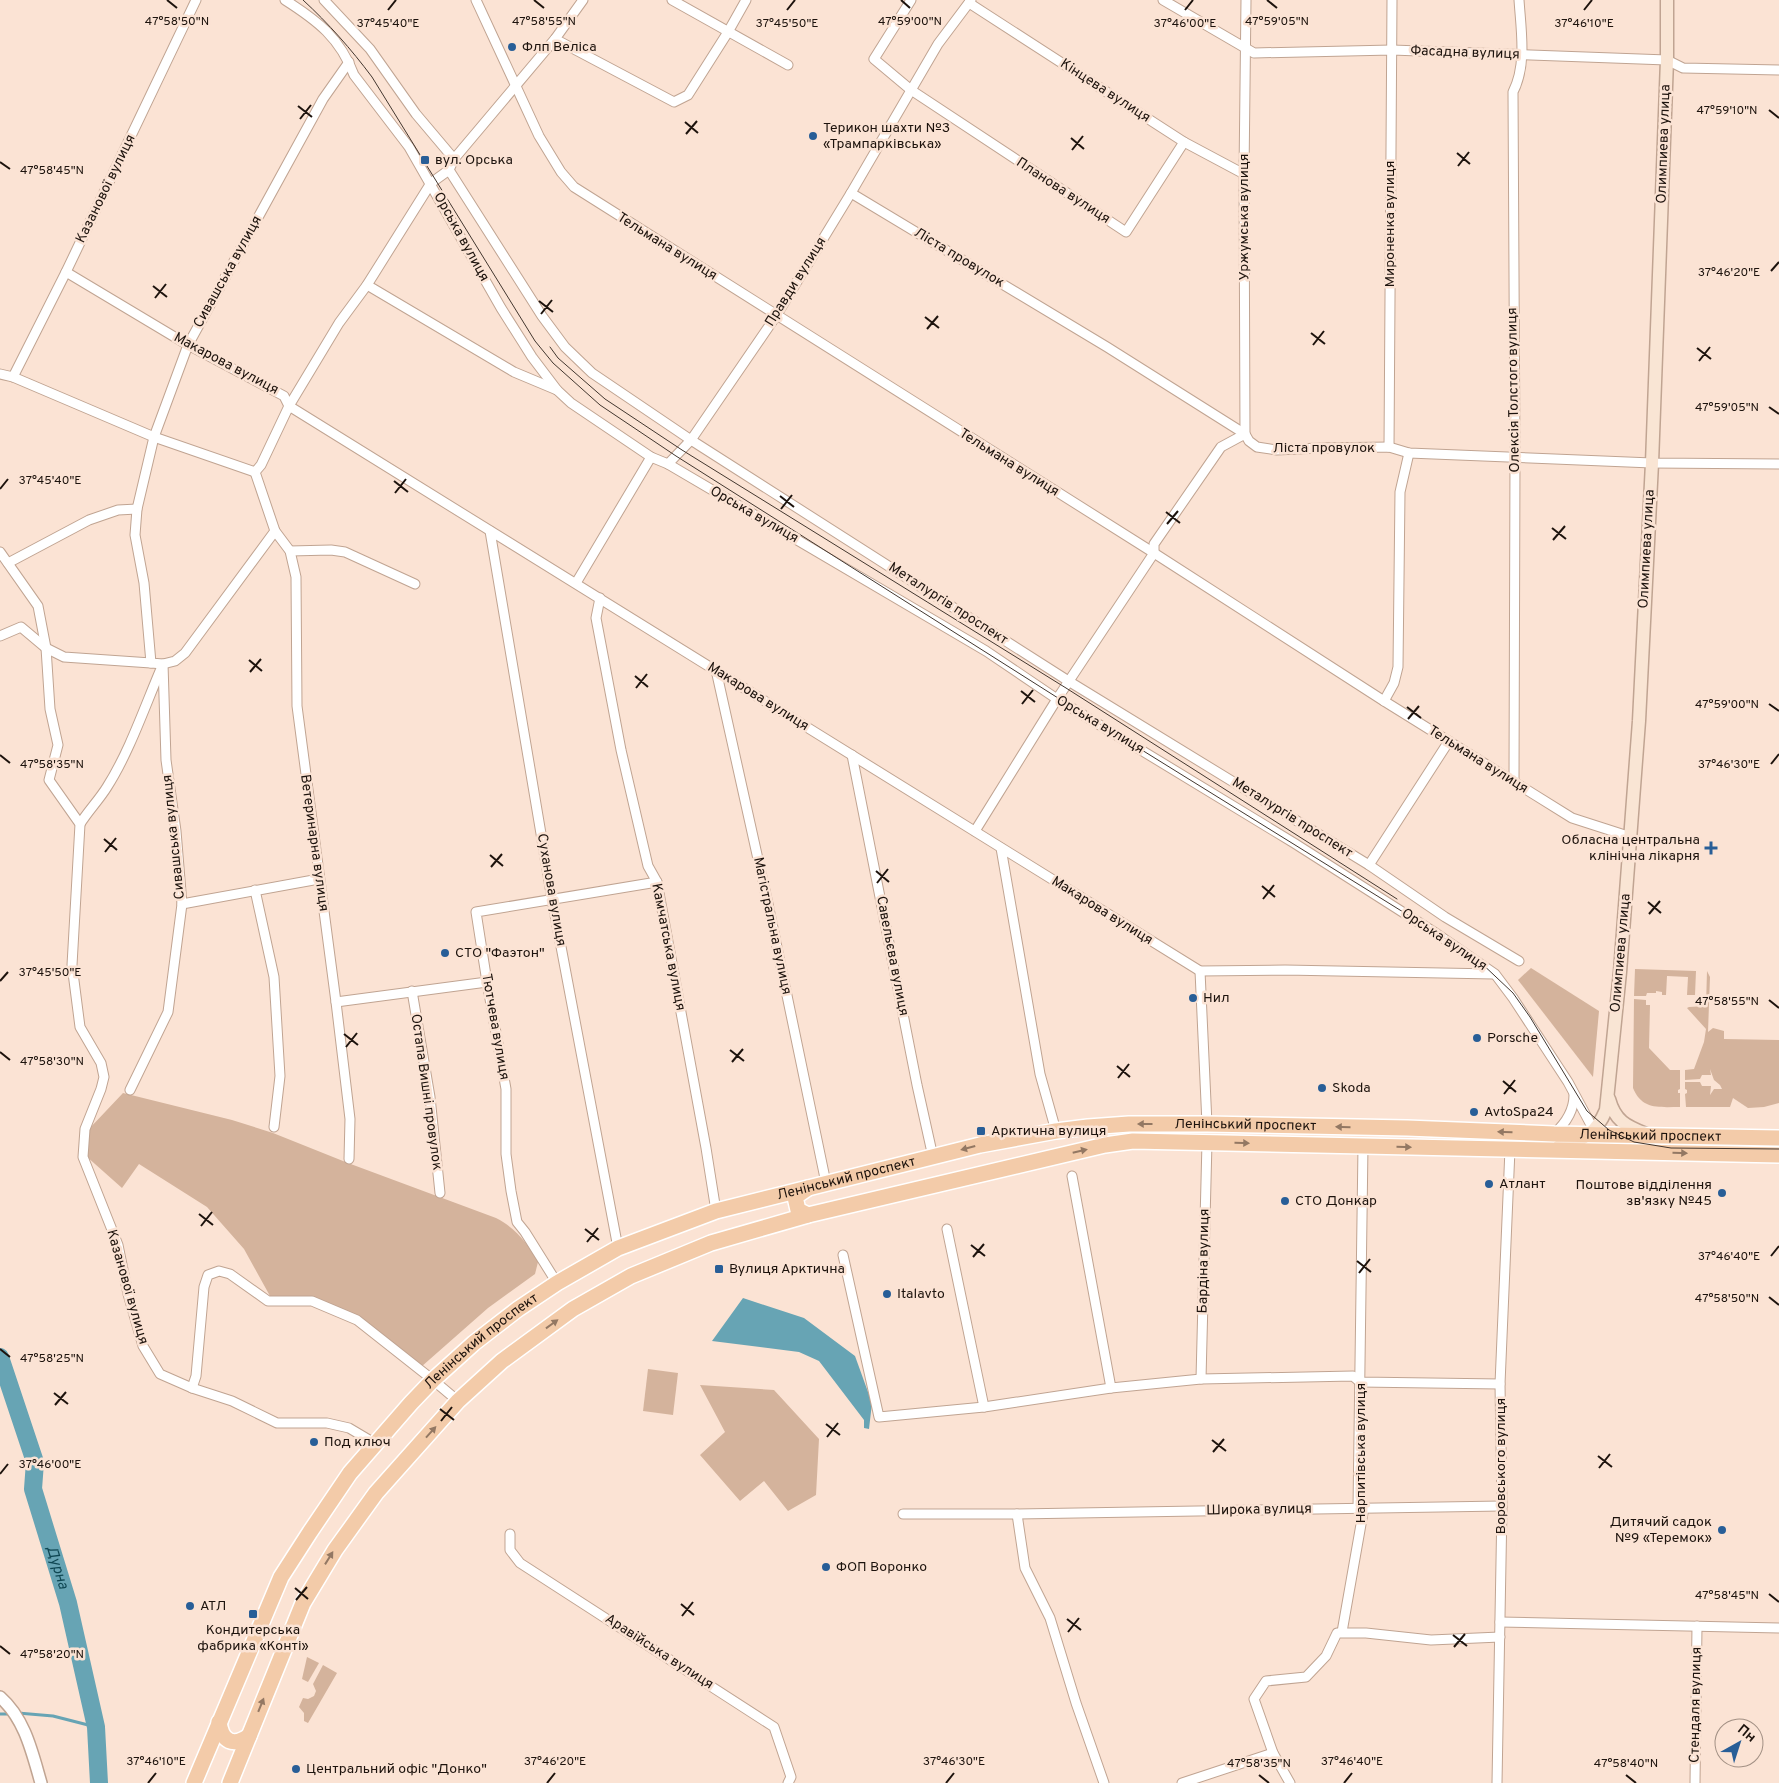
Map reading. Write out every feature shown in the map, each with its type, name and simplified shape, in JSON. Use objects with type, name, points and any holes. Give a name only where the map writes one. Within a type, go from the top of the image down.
[{"type":"main road","name":"Олимпиева улица","points":[[1608,1097],[1639,721],[1652,463],[1668,60],[1667,0]]},
{"type":"main road","points":[[1544,1149],[1577,1143],[1595,1130],[1599,1114],[1608,1097]]},
{"type":"main road","points":[[1608,1097],[1613,1114],[1618,1119],[1634,1130],[1647,1134]]},
{"type":"main road","name":"Ленінський проспект","points":[[194,1783],[281,1577],[350,1473],[433,1380],[482,1337],[557,1283],[618,1248],[716,1211],[980,1145],[1056,1131],[1129,1124],[1407,1128],[1554,1134],[1595,1130],[1647,1134],[1779,1138]]},
{"type":"main road","name":"Ленінський проспект","points":[[230,1783],[303,1603],[330,1557],[376,1492],[458,1401],[502,1361],[573,1309],[631,1276],[711,1243],[808,1215],[1105,1145],[1133,1141],[1779,1155]]},
{"type":"main road","points":[[808,1215],[798,1210],[795,1198],[809,1187]]},
{"type":"main road","points":[[776,1196],[788,1200],[792,1212],[786,1221]]},
{"type":"main road","points":[[220,1722],[223,1736],[230,1741],[237,1742],[249,1736]]},
{"type":"main road","points":[[208,1751],[219,1745],[233,1751],[237,1765]]},
{"type":"street","name":"Казанової вулиця","points":[[13,377],[66,272],[196,0]]},
{"type":"street","name":"Орська вулиця","points":[[286,0],[336,40],[354,75],[409,147],[501,308],[532,357],[557,390],[571,403],[651,457],[668,464],[986,651],[1058,699],[1294,843],[1437,934],[1495,974],[1513,998],[1574,1092],[1595,1130]]},
{"type":"street","points":[[324,0],[370,49],[416,114],[454,159]]},
{"type":"street","name":"Тельмана вулиця","points":[[476,0],[539,136],[561,172],[574,187],[1384,702],[1572,818],[1631,836]]},
{"type":"street","points":[[431,183],[449,170],[454,159],[555,39],[583,0]]},
{"type":"street","points":[[672,0],[788,65]]},
{"type":"street","points":[[555,39],[674,102],[688,95],[746,0]]},
{"type":"street","points":[[911,0],[874,59],[911,90]]},
{"type":"street","name":"Фасадна вулиця","points":[[1164,0],[1254,53],[1392,50],[1668,60],[1683,68],[1779,70]]},
{"type":"street","name":"Уржумська вулиця","points":[[1244,434],[1246,0]]},
{"type":"street","name":"Мироненка вулиця","points":[[1389,448],[1392,0]]},
{"type":"street","name":"Олексія Толстого вулиця","points":[[1514,781],[1515,457],[1512,92],[1519,80],[1522,55],[1520,0]]},
{"type":"street","name":"Правди вулиця","points":[[668,464],[691,440],[776,316],[938,44],[970,1]]},
{"type":"street","name":"Кінцева вулиця","points":[[970,1],[1184,142],[1244,174]]},
{"type":"street","name":"Сивашська вулиця","points":[[150,663],[144,583],[134,535],[137,509],[154,438],[188,345],[323,99],[349,62]]},
{"type":"street","name":"Планова вулиця","points":[[911,90],[1126,232],[1184,142]]},
{"type":"street","name":"Металургів проспект","points":[[449,170],[542,316],[565,347],[592,373],[691,440],[1070,682],[1369,865],[1444,916],[1518,961]]},
{"type":"street","name":"Орська вулиця","points":[[288,406],[339,323],[367,285],[431,183]]},
{"type":"street","name":"Ліста провулок","points":[[851,193],[1107,347],[1244,434],[1257,446],[1277,450],[1389,448],[1408,453],[1652,463],[1779,464]]},
{"type":"street","name":"Макарова вулиця","points":[[66,272],[188,345],[284,396],[288,406],[1200,971]]},
{"type":"street","name":"Орська вулиця","points":[[367,285],[514,372],[557,390]]},
{"type":"street","points":[[0,374],[13,377],[154,438],[255,472],[261,465],[288,406]]},
{"type":"street","points":[[975,831],[1058,699],[1154,554],[1154,544],[1221,447],[1244,434]]},
{"type":"street","points":[[1384,702],[1394,683],[1398,667],[1400,492],[1408,453]]},
{"type":"street","points":[[576,583],[651,457]]},
{"type":"street","name":"Ветеринарна вулиця","points":[[255,472],[275,531],[290,551],[296,577],[297,706],[350,1119],[349,1158]]},
{"type":"street","points":[[8,563],[89,520],[118,510],[137,509]]},
{"type":"street","points":[[0,636],[21,627],[46,648],[64,657],[163,664],[176,661],[185,653],[275,531]]},
{"type":"street","name":"Суханова вулиця","points":[[490,531],[552,899],[618,1248]]},
{"type":"street","points":[[290,551],[331,550],[346,552],[415,584]]},
{"type":"street","points":[[0,552],[38,606],[46,648],[50,709],[58,744],[48,780],[80,824],[89,809],[107,787],[122,759],[163,664]]},
{"type":"street","name":"Камчатська вулиця","points":[[600,598],[596,618],[620,750],[648,866],[657,882],[716,1211]]},
{"type":"street","name":"Сивашська вулиця","points":[[130,1090],[168,1012],[182,904],[176,831],[166,760],[163,664]]},
{"type":"street","name":"Магістральна вулиця","points":[[716,670],[768,904],[826,1183]]},
{"type":"street","points":[[1369,865],[1449,741]]},
{"type":"street","name":"Савельєва вулиця","points":[[852,755],[933,1158]]},
{"type":"street","name":"Казанової вулиця","points":[[80,824],[72,965],[80,1027],[101,1063],[104,1077],[85,1129],[83,1157],[118,1245],[128,1294],[143,1346],[160,1374],[192,1388],[232,1402],[277,1423],[327,1423],[349,1428],[376,1444]]},
{"type":"street","points":[[1001,848],[1040,1074],[1056,1131]]},
{"type":"street","points":[[182,904],[319,879]]},
{"type":"street","name":"Тютчева вулиця","points":[[557,1283],[517,1222],[506,1154],[506,1089],[476,912],[657,882]]},
{"type":"street","points":[[255,890],[274,977],[280,1076],[274,1127]]},
{"type":"street","points":[[1207,1124],[1200,971],[1285,970],[1495,974]]},
{"type":"street","points":[[336,1002],[487,982]]},
{"type":"street","name":"Остапа Вишні провулок","points":[[412,991],[430,1097],[440,1192]]},
{"type":"street","points":[[1554,1134],[1567,1120],[1574,1106],[1574,1092]]},
{"type":"street","points":[[1595,1130],[1633,1149],[1659,1153]]},
{"type":"street","name":"Бардіна вулиця","points":[[1201,1379],[1207,1142]]},
{"type":"street","name":"Нарпитівська вулиця","points":[[1342,1632],[1363,1513],[1358,1508],[1363,1146]]},
{"type":"street","name":"Воровського вулиця","points":[[1496,1783],[1502,1506],[1500,1384],[1510,1149]]},
{"type":"street","points":[[1072,1176],[1111,1388]]},
{"type":"street","points":[[947,1229],[984,1407]]},
{"type":"street","points":[[843,1255],[879,1417],[984,1407],[1111,1388],[1201,1379],[1353,1376],[1360,1382],[1500,1384]]},
{"type":"street","points":[[192,1388],[196,1376],[204,1287],[208,1275],[219,1271],[230,1274],[268,1301],[312,1301],[357,1320],[458,1401]]},
{"type":"street","name":"Широка вулиця","points":[[903,1514],[1016,1514],[1502,1506]]},
{"type":"street","points":[[1016,1514],[1025,1568],[1050,1618],[1076,1703],[1104,1783]]},
{"type":"street","name":"Аравійська вулиця","points":[[510,1534],[510,1550],[520,1563],[774,1727],[791,1777],[788,1783]]},
{"type":"street","points":[[1500,1622],[1779,1628]]},
{"type":"street","name":"Стендаля вулиця","points":[[1695,1783],[1697,1626]]},
{"type":"street","points":[[1290,1783],[1273,1752],[1254,1699],[1266,1680],[1306,1677],[1326,1656],[1337,1633],[1342,1632],[1431,1640],[1500,1636]]},
{"type":"street","points":[[0,1697],[10,1706],[29,1739],[40,1783]]},
{"type":"street","points":[[1182,1783],[1273,1752]]},
{"type":"shaded area","points":[[1531,968],[1599,1011],[1593,1077],[1518,980]]},
{"type":"shaded area","points":[[1635,969],[1696,971],[1695,995],[1687,995],[1688,977],[1667,976],[1666,995],[1656,991],[1656,993],[1647,993],[1646,996],[1634,996]]},
{"type":"shaded area","points":[[1707,971],[1710,977],[1708,1032],[1713,1028],[1724,1031],[1724,1039],[1779,1040],[1779,1103],[1764,1107],[1748,1108],[1733,1098],[1730,1107],[1686,1107],[1685,1094],[1687,1090],[1685,1089],[1685,1082],[1700,1082],[1702,1086],[1711,1086],[1710,1095],[1714,1089],[1722,1089],[1714,1080],[1710,1069],[1711,1075],[1702,1075],[1700,1079],[1685,1080],[1685,1070],[1694,1069],[1704,1042],[1706,1029],[1687,1008],[1706,1006]]},
{"type":"shaded area","points":[[1634,999],[1646,1000],[1646,1005],[1650,1005],[1649,1048],[1670,1070],[1680,1070],[1680,1089],[1678,1093],[1680,1093],[1680,1107],[1658,1107],[1646,1104],[1633,1088]]},
{"type":"shaded area","points":[[123,1093],[232,1120],[273,1133],[496,1218],[516,1232],[530,1249],[538,1262],[535,1274],[488,1308],[421,1367],[358,1317],[313,1297],[270,1296],[244,1249],[207,1207],[139,1164],[122,1188],[86,1156],[88,1130]]},
{"type":"shaded area","points":[[648,1369],[678,1373],[673,1415],[643,1411]]},
{"type":"shaded area","points":[[700,1385],[774,1390],[819,1439],[816,1495],[788,1511],[764,1481],[740,1501],[700,1455],[725,1432]]},
{"type":"shaded area","points":[[307,1657],[319,1663],[308,1682],[302,1679]]},
{"type":"shaded area","points":[[323,1665],[337,1673],[308,1723],[304,1721],[304,1713],[299,1707],[303,1698],[308,1699],[314,1696],[316,1691],[313,1684]]},
{"type":"water","points":[[743,1298],[804,1318],[855,1356],[872,1403],[869,1429],[864,1428],[864,1420],[819,1361],[799,1352],[712,1341]]},
{"type":"waterway","name":"Дурна","points":[[0,1357],[35,1462],[33,1489],[68,1603],[96,1727],[99,1783]]},
{"type":"waterway","points":[[18,1713],[53,1716],[96,1727]]},
{"type":"waterway","points":[[0,1714],[9,1714]]},
{"type":"tram line","points":[[303,0],[322,18],[372,77],[535,341],[553,363],[600,405],[676,456],[1058,698],[1478,960],[1513,993],[1530,1017],[1587,1111],[1609,1130],[1634,1142],[1671,1148],[1779,1149]]},
{"type":"tram line","points":[[550,347],[558,358],[605,399],[682,450],[1066,688],[1397,899]]},
{"type":"place","name":"Флп Веліса","points":[[512,47]]},
{"type":"place","name":"Терикон шахти №3 «Трампарківська»","points":[[813,136]]},
{"type":"place","name":"вул. Орська","points":[[425,160]]},
{"type":"place","name":"Обласна центральна клінічна лікарня","points":[[1711,848]]},
{"type":"place","name":"СТО \"Фаэтон\"","points":[[445,953]]},
{"type":"place","name":"Нил","points":[[1193,998]]},
{"type":"place","name":"Porsche","points":[[1477,1038]]},
{"type":"place","name":"Skoda","points":[[1322,1088]]},
{"type":"place","name":"AvtoSpa24","points":[[1474,1112]]},
{"type":"place","name":"Арктична вулиця","points":[[981,1131]]},
{"type":"place","name":"Атлант","points":[[1489,1184]]},
{"type":"place","name":"Поштове відділення зв'язку №45","points":[[1722,1193]]},
{"type":"place","name":"СТО Донкар","points":[[1285,1201]]},
{"type":"place","name":"Вулиця Арктична","points":[[719,1269]]},
{"type":"place","name":"Italavto","points":[[887,1294]]},
{"type":"place","name":"Под ключ","points":[[314,1442]]},
{"type":"place","name":"Дитячий садок №9 «Теремок»","points":[[1722,1530]]},
{"type":"place","name":"ФОП Воронко","points":[[826,1567]]},
{"type":"place","name":"АТЛ","points":[[190,1606]]},
{"type":"place","name":"Кондитерська фабрика «Конті»","points":[[253,1614]]},
{"type":"place","name":"Центральний офіс \"Донко\"","points":[[296,1769]]}]
